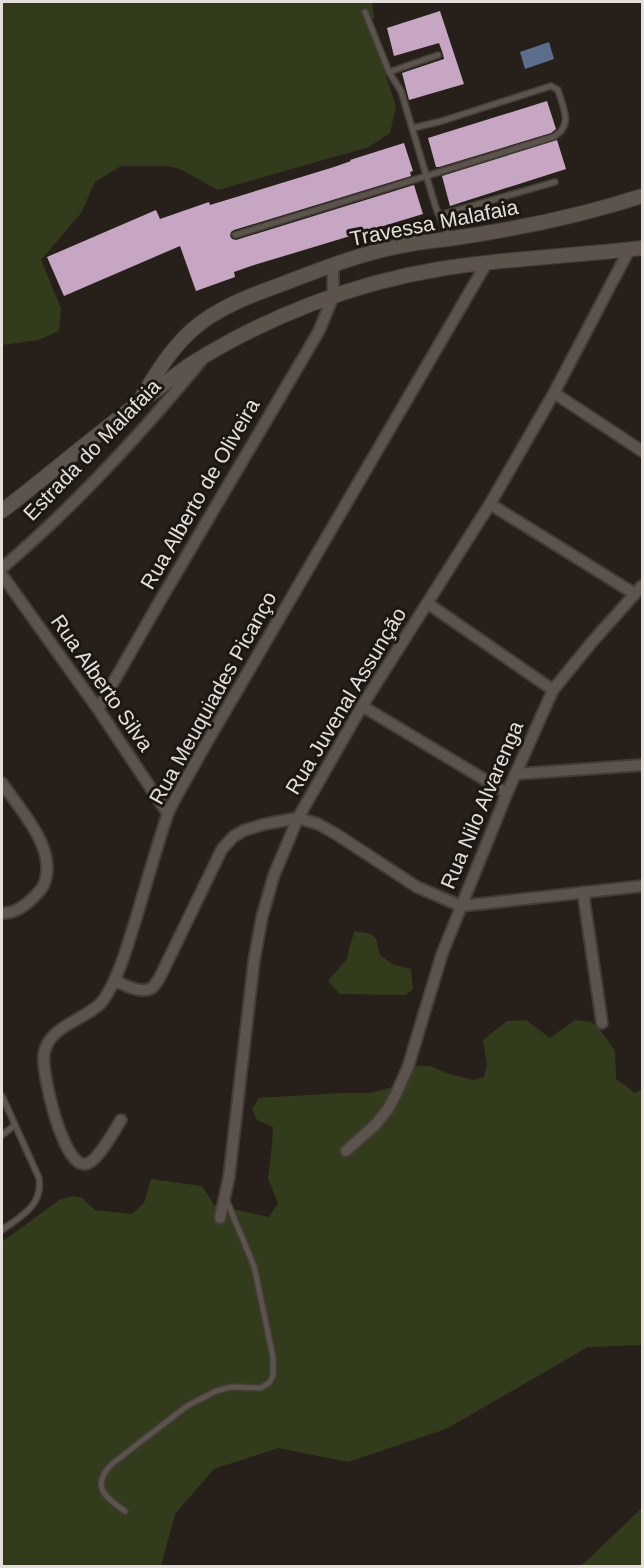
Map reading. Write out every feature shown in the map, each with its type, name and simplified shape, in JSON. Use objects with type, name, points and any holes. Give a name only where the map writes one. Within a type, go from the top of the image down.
[{"type":"main road","name":"Travessa Malafaia","points":[[138,403],[178,343],[194,328],[218,312],[250,296],[333,265],[410,244],[534,225],[642,196]]},
{"type":"main road","points":[[2,511],[138,403],[189,366],[270,322],[333,297],[438,269],[636,249]]},
{"type":"street","name":"Rua Juvenal Assunção","points":[[220,1218],[230,1177],[254,961],[262,917],[274,875],[298,818],[362,706],[490,504],[636,249]]},
{"type":"street","name":"Rua Meuquiades Picanço","points":[[122,1120],[94,1160],[87,1164],[80,1164],[70,1153],[51,1106],[44,1054],[48,1043],[56,1033],[100,1004],[115,981],[168,814],[211,736],[486,264]]},
{"type":"street","points":[[333,265],[333,297]]},
{"type":"street","name":"Rua Alberto de Oliveira","points":[[98,710],[319,331],[333,297]]},
{"type":"street","name":"Estrada do Malafaia","points":[[2,568],[47,528],[154,418],[207,355]]},
{"type":"street","points":[[554,393],[642,451]]},
{"type":"street","points":[[490,504],[639,590]]},
{"type":"street","name":"Rua Alberto Silva","points":[[2,576],[98,710],[168,814]]},
{"type":"street","name":"Rua Nilo Alvarenga","points":[[346,1151],[375,1125],[388,1109],[408,1067],[442,954],[507,793],[553,690],[639,590]]},
{"type":"street","points":[[428,603],[553,690]]},
{"type":"street","points":[[362,706],[507,793]]},
{"type":"street","points":[[516,774],[642,765]]},
{"type":"street","points":[[2,783],[37,833],[47,860],[42,887],[26,906],[2,913]]},
{"type":"street","points":[[115,981],[134,989],[144,990],[152,987],[159,979],[222,849],[234,836],[265,824],[298,818],[318,824],[417,887],[461,906],[642,886]]},
{"type":"street","points":[[583,892],[602,1023]]},
{"type":"lane","points":[[365,12],[389,72],[401,91],[426,177],[449,239]]},
{"type":"lane","points":[[389,72],[438,55]]},
{"type":"lane","points":[[235,235],[553,137],[563,129],[566,119],[558,90],[551,86],[413,128]]},
{"type":"lane","points":[[440,215],[555,182]]},
{"type":"lane","points":[[2,1096],[39,1178],[40,1188],[35,1202],[24,1214],[2,1230]]},
{"type":"lane","points":[[2,1135],[15,1125]]},
{"type":"lane","points":[[125,1511],[111,1501],[102,1490],[101,1480],[104,1472],[113,1463],[187,1406],[231,1387],[261,1388],[270,1382],[273,1375],[273,1357],[255,1266],[225,1197]]},
{"type":"green space","points":[[2,2],[372,2],[374,17],[369,27],[396,106],[390,133],[369,147],[218,190],[180,169],[167,166],[121,166],[95,182],[81,213],[41,260],[61,308],[59,331],[39,340],[2,345]]},
{"type":"green space","points":[[355,931],[371,934],[376,939],[380,955],[392,964],[411,969],[413,989],[405,995],[340,994],[328,981],[347,959]]},
{"type":"green space","points":[[526,1020],[550,1038],[575,1020],[592,1022],[615,1051],[616,1079],[635,1093],[642,1089],[642,1345],[588,1347],[446,1429],[348,1462],[278,1448],[214,1469],[175,1514],[161,1566],[2,1566],[2,1242],[59,1200],[73,1196],[82,1198],[95,1210],[132,1214],[144,1203],[151,1179],[202,1186],[214,1205],[269,1217],[278,1203],[268,1179],[273,1127],[257,1120],[252,1109],[259,1098],[370,1093],[401,1085],[414,1066],[430,1066],[473,1080],[484,1077],[487,1066],[483,1040],[507,1021]]},
{"type":"green space","points":[[642,1508],[642,1566],[581,1566]]},
{"type":"water","points":[[549,42],[554,59],[525,69],[520,52]]},
{"type":"building","points":[[440,11],[464,84],[409,100],[402,73],[444,59],[443,54],[439,43],[394,56],[387,28]]},
{"type":"building","points":[[547,101],[556,129],[551,133],[436,167],[428,138]]},
{"type":"building","points":[[557,140],[566,169],[450,206],[442,176]]},
{"type":"building","points":[[404,143],[413,171],[410,172],[411,176],[234,230],[230,236],[236,240],[414,185],[423,214],[251,266],[234,272],[235,277],[196,291],[180,246],[64,296],[47,257],[156,210],[160,219],[209,202],[210,205],[334,167]]}]
